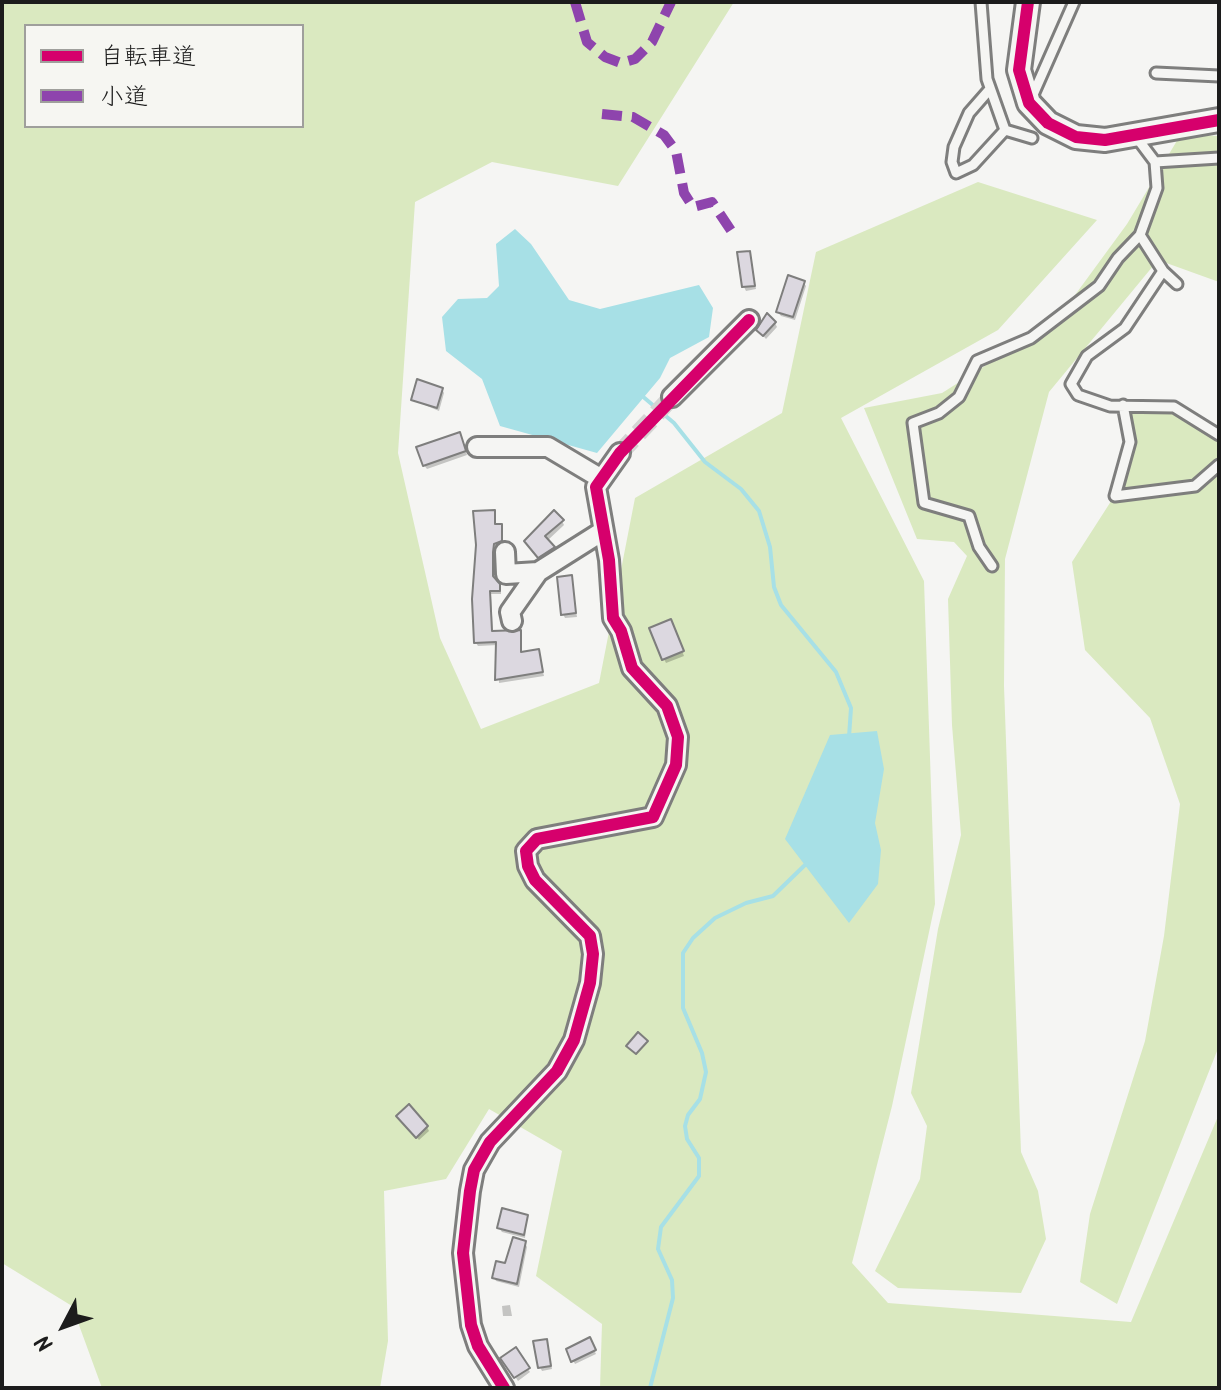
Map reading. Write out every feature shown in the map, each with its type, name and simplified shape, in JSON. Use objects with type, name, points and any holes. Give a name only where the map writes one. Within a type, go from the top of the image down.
[{"type":"street","points":[[1028,2],[1019,70],[1029,103],[1048,123],[1076,137],[1105,140],[1219,120]]},
{"type":"street","points":[[672,397],[749,320]]},
{"type":"street","points":[[477,447],[548,447],[600,478]]},
{"type":"street","points":[[504,1388],[478,1346],[471,1325],[463,1253],[474,1170],[490,1142],[557,1071],[574,1040],[590,983],[593,954],[590,936],[535,880],[528,866],[526,851],[537,839],[653,817],[676,765],[678,737],[667,706],[632,668],[621,631],[613,618],[596,497],[600,478],[620,453]]},
{"type":"street","points":[[512,621],[510,612],[538,572],[603,531]]},
{"type":"street","points":[[505,552],[506,574],[538,572]]},
{"type":"lane","points":[[981,2],[990,89],[1005,130]]},
{"type":"lane","points":[[1029,103],[1074,2]]},
{"type":"lane","points":[[1156,73],[1219,76]]},
{"type":"lane","points":[[990,89],[969,113],[954,147],[952,162],[956,173],[973,165],[1005,130]]},
{"type":"lane","points":[[1005,130],[1032,138]]},
{"type":"lane","points":[[992,566],[979,547],[969,516],[924,503],[913,423],[939,413],[959,397],[977,361],[1031,338],[1099,286],[1118,258],[1140,235],[1157,188],[1155,162],[1134,135]]},
{"type":"lane","points":[[1155,162],[1219,158]]},
{"type":"lane","points":[[1140,235],[1163,271],[1177,284]]},
{"type":"lane","points":[[1163,271],[1125,328],[1087,356],[1071,384],[1078,395],[1110,406],[1174,407],[1219,435]]},
{"type":"lane","points":[[1123,405],[1130,442],[1115,496],[1195,486],[1219,465]]},
{"type":"green space","points":[[2,2],[734,2],[618,186],[492,162],[415,202],[398,453],[440,638],[481,729],[599,683],[635,498],[782,413],[816,252],[978,182],[1097,220],[998,330],[841,418],[924,581],[935,904],[892,1106],[852,1263],[888,1303],[1131,1322],[1219,1114],[1219,1388],[600,1388],[602,1324],[536,1276],[562,1151],[489,1109],[446,1179],[384,1191],[388,1341],[380,1388],[102,1388],[72,1306],[2,1263]]},
{"type":"green space","points":[[1181,134],[1219,136],[1219,282],[1158,260],[1049,392],[1005,559],[1004,686],[1021,1152],[1038,1191],[1046,1239],[1021,1293],[898,1288],[875,1271],[920,1179],[927,1126],[911,1093],[938,929],[961,835],[952,725],[948,599],[967,556],[954,542],[917,539],[864,408],[942,393],[1056,321],[1127,224]]},
{"type":"green space","points":[[1123,405],[1174,407],[1219,435],[1219,1046],[1117,1304],[1080,1282],[1090,1214],[1145,1041],[1164,936],[1180,804],[1150,718],[1085,650],[1072,562],[1115,495],[1130,442]]},
{"type":"water","points":[[515,229],[531,244],[569,300],[600,309],[699,285],[713,308],[709,337],[670,358],[660,378],[597,453],[500,426],[482,379],[446,351],[442,317],[458,299],[487,298],[499,286],[496,244]]},
{"type":"water","points":[[877,731],[884,769],[875,823],[881,850],[878,884],[849,923],[785,839],[830,735]]},
{"type":"building","points":[[750,251],[755,286],[742,287],[737,252]]},
{"type":"building","points":[[788,275],[805,281],[793,317],[776,312]]},
{"type":"building","points":[[767,313],[776,322],[763,336],[756,330]]},
{"type":"building","points":[[417,379],[443,388],[437,408],[411,400]]},
{"type":"building","points":[[460,432],[466,451],[423,466],[416,447]]},
{"type":"building","points":[[495,510],[495,524],[502,524],[502,541],[494,544],[493,552],[493,576],[500,584],[500,591],[490,591],[492,631],[521,630],[521,652],[539,649],[543,672],[495,680],[496,642],[474,643],[472,599],[476,545],[473,511]]},
{"type":"building","points":[[554,510],[564,520],[545,536],[555,547],[538,558],[524,541]]},
{"type":"building","points":[[572,575],[576,613],[561,615],[557,577]]},
{"type":"building","points":[[671,619],[684,651],[662,660],[649,628]]},
{"type":"building","points":[[638,1032],[648,1041],[636,1054],[626,1046]]},
{"type":"building","points":[[409,1104],[428,1126],[416,1138],[396,1116]]},
{"type":"building","points":[[502,1208],[528,1215],[524,1235],[497,1228]]},
{"type":"building","points":[[513,1237],[526,1241],[517,1284],[492,1278],[496,1261],[505,1263]]},
{"type":"building","points":[[590,1337],[596,1350],[571,1362],[566,1349]]},
{"type":"building","points":[[547,1339],[551,1366],[538,1368],[533,1341]]},
{"type":"building","points":[[516,1347],[530,1368],[514,1378],[500,1358]]},
{"type":"waterway","points":[[641,395],[674,423],[705,462],[741,489],[759,511],[770,547],[774,587],[781,605],[836,672],[851,708],[849,737]]},
{"type":"waterway","points":[[650,1388],[673,1298],[672,1280],[658,1249],[661,1227],[699,1176],[699,1158],[687,1139],[685,1126],[688,1115],[700,1099],[706,1072],[702,1053],[683,1008],[683,953],[693,938],[715,918],[746,903],[773,896],[807,863]]},
{"type":"tunnel","points":[[620,453],[672,397]]},
{"type":"marked path","points":[[575,2],[587,42],[605,57],[621,63],[635,59],[652,42],[671,2]]},
{"type":"marked path","points":[[602,114],[633,117],[664,135],[676,151],[684,193],[693,207],[712,202],[732,232]]},
{"type":"cycle path","points":[[1028,2],[1019,70],[1029,103],[1048,123],[1076,137],[1105,140],[1219,120]]},
{"type":"cycle path","points":[[504,1388],[478,1346],[471,1325],[463,1253],[474,1170],[490,1142],[557,1071],[574,1040],[590,983],[593,954],[590,936],[535,880],[528,866],[526,851],[537,839],[653,817],[676,765],[678,737],[667,706],[632,668],[621,631],[613,618],[609,560],[596,487],[620,453],[749,320]]}]
